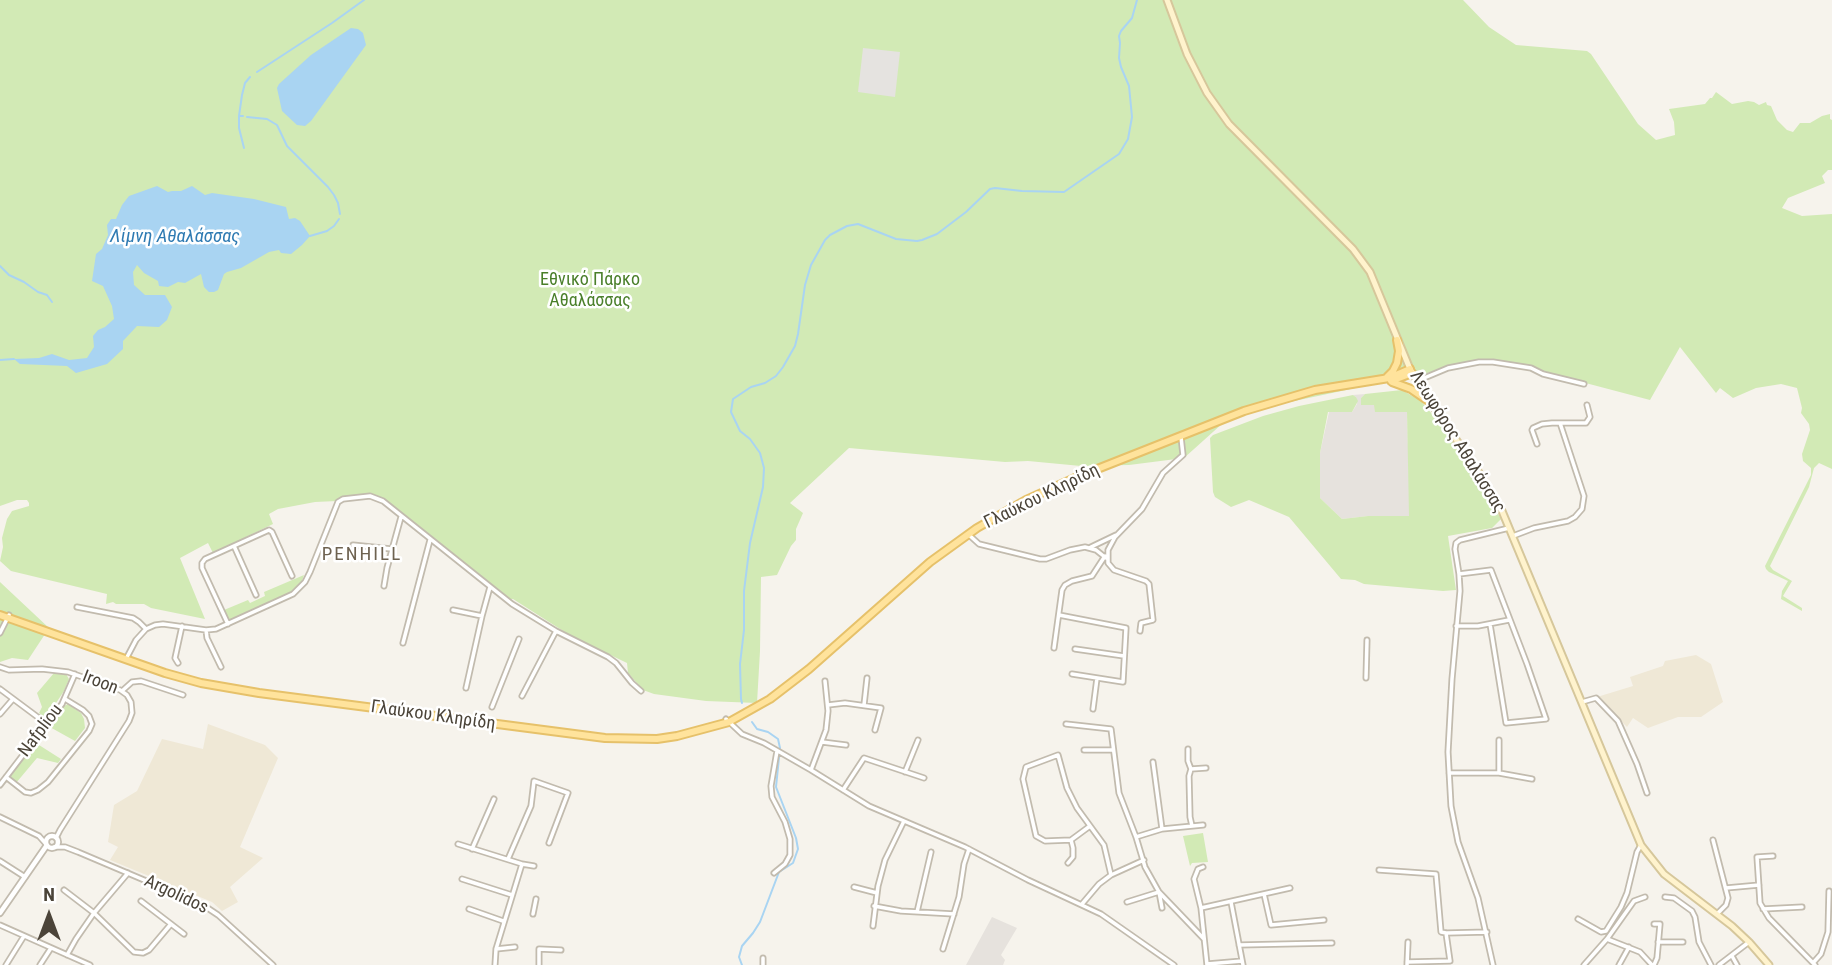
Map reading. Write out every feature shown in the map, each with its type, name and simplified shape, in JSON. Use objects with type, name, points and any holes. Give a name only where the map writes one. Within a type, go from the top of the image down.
[{"type":"main road","name":"Λεωφόρος Αθαλάσσας","points":[[1167,0],[1187,54],[1207,93],[1229,124],[1353,249],[1370,272],[1411,371],[1478,471],[1510,528],[1641,845],[1664,874],[1717,914],[1749,942],[1769,965]]},
{"type":"main road","points":[[1397,340],[1399,355],[1396,366],[1385,381],[1401,384],[1430,402]]},
{"type":"main road","name":"Γλαύκου Κληρίδη","points":[[4,615],[127,658],[219,686],[604,738],[648,738],[693,730],[727,720],[784,688],[930,562],[993,518],[1034,496],[1244,411],[1303,393],[1385,381],[1411,371]]},
{"type":"street","points":[[1417,381],[1448,368],[1493,362],[1531,368],[1543,374],[1584,384]]},
{"type":"street","points":[[1537,444],[1533,428],[1542,424],[1586,423],[1590,417],[1587,405]]},
{"type":"street","points":[[1513,536],[1534,528],[1568,521],[1582,509],[1584,496],[1560,423]]},
{"type":"street","points":[[1054,648],[1062,590],[1072,581],[1092,576],[1106,557],[1118,533],[1142,509],[1163,473],[1183,455],[1181,435]]},
{"type":"street","points":[[127,658],[136,640],[146,629],[163,624],[206,630],[228,624],[287,598],[299,589],[310,572],[335,507],[344,499],[370,496],[377,497],[512,604],[556,631],[608,657],[641,691]]},
{"type":"street","points":[[384,586],[401,516]]},
{"type":"street","points":[[1493,965],[1487,932],[1458,842],[1451,806],[1448,752],[1460,591],[1455,549],[1460,540],[1510,528]]},
{"type":"street","points":[[228,624],[202,568],[205,559],[269,530],[292,576]]},
{"type":"street","points":[[968,534],[979,544],[1046,559],[1070,550],[1090,547],[1118,533]]},
{"type":"street","points":[[403,643],[430,539]]},
{"type":"street","points":[[353,545],[392,550]]},
{"type":"street","points":[[234,546],[256,595]]},
{"type":"street","points":[[1090,547],[1101,552],[1115,570],[1149,584],[1153,620],[1141,623],[1140,631]]},
{"type":"street","points":[[1459,574],[1491,570],[1546,719],[1506,723],[1490,624]]},
{"type":"street","points":[[466,688],[490,587]]},
{"type":"street","points":[[77,607],[133,618],[146,629]]},
{"type":"street","points":[[453,610],[482,616]]},
{"type":"street","points":[[0,633],[4,615]]},
{"type":"street","points":[[1059,615],[1126,628],[1123,682],[1072,674]]},
{"type":"street","points":[[1456,626],[1509,620]]},
{"type":"street","points":[[178,663],[175,658],[182,626]]},
{"type":"street","points":[[206,630],[220,667]]},
{"type":"street","points":[[522,696],[556,631]]},
{"type":"street","points":[[492,707],[519,639]]},
{"type":"street","points":[[1366,677],[1367,640]]},
{"type":"street","points":[[1075,649],[1124,656]]},
{"type":"street","name":"Iroon","points":[[0,667],[12,671],[57,670],[75,674],[122,691],[131,702],[132,713],[129,722],[60,830],[2,903],[0,913]]},
{"type":"street","name":"Nafpliou","points":[[0,785],[65,699],[75,674]]},
{"type":"street","points":[[864,705],[867,678]]},
{"type":"street","points":[[1093,709],[1097,678]]},
{"type":"street","points":[[122,691],[130,683],[141,681],[183,695]]},
{"type":"street","points":[[811,770],[826,730],[828,705],[825,681]]},
{"type":"street","points":[[0,689],[47,724]]},
{"type":"street","points":[[1581,702],[1596,698],[1618,721],[1647,793]]},
{"type":"street","points":[[0,715],[13,699]]},
{"type":"street","points":[[6,777],[23,791],[31,793],[38,790],[48,782],[89,731],[92,724],[89,716],[65,699]]},
{"type":"street","points":[[828,705],[845,703],[881,708],[875,730]]},
{"type":"street","points":[[727,720],[742,734],[764,743],[869,806],[969,849],[1082,904],[1174,965]]},
{"type":"street","points":[[1066,724],[1111,729],[1119,793],[1145,867],[1159,892],[1205,941]]},
{"type":"street","points":[[905,772],[918,740]]},
{"type":"street","points":[[1499,740],[1499,773]]},
{"type":"street","points":[[822,742],[846,745]]},
{"type":"street","points":[[1188,749],[1192,826]]},
{"type":"street","points":[[1084,750],[1113,750]]},
{"type":"street","points":[[774,873],[785,864],[790,855],[790,839],[785,822],[772,797],[771,786],[777,752]]},
{"type":"street","points":[[1090,825],[1071,840],[1045,841],[1036,836],[1023,779],[1026,766],[1058,755],[1067,788],[1077,808],[1090,825],[1104,845],[1111,875]]},
{"type":"street","points":[[843,790],[864,758],[924,778]]},
{"type":"street","points":[[1153,762],[1162,829]]},
{"type":"street","points":[[1191,769],[1206,768]]},
{"type":"street","points":[[1449,773],[1499,773],[1532,779]]},
{"type":"street","points":[[508,859],[531,806],[534,781],[568,793],[549,843]]},
{"type":"street","points":[[472,849],[494,799]]},
{"type":"street","name":"Argolidos","points":[[0,817],[51,842],[208,908],[273,965]]},
{"type":"street","points":[[873,926],[874,906],[885,860],[904,821]]},
{"type":"street","points":[[1136,837],[1162,829],[1203,825]]},
{"type":"street","points":[[1068,863],[1073,857],[1071,840]]},
{"type":"street","points":[[1713,840],[1728,898],[1727,905],[1717,914]]},
{"type":"street","points":[[458,844],[534,866]]},
{"type":"street","points":[[1578,919],[1601,932],[1606,931],[1627,894],[1641,845]]},
{"type":"street","points":[[943,949],[969,849]]},
{"type":"street","points":[[917,912],[930,852]]},
{"type":"street","points":[[1773,856],[1758,857],[1760,903],[1769,918],[1814,964],[1830,933],[1829,891]]},
{"type":"street","points":[[1082,904],[1099,884],[1111,875],[1144,860]]},
{"type":"street","points":[[0,861],[25,877]]},
{"type":"street","points":[[495,965],[496,949],[522,864]]},
{"type":"street","points":[[1203,867],[1198,869],[1194,879],[1202,908],[1207,964],[1243,963],[1231,902]]},
{"type":"street","points":[[1378,870],[1436,874],[1441,932],[1487,932]]},
{"type":"street","points":[[67,955],[94,912],[128,873]]},
{"type":"street","points":[[462,879],[512,894]]},
{"type":"street","points":[[1726,888],[1759,884]]},
{"type":"street","points":[[854,887],[877,893]]},
{"type":"street","points":[[1202,908],[1290,888]]},
{"type":"street","points":[[64,890],[94,912],[134,952],[145,953],[171,924]]},
{"type":"street","points":[[1127,902],[1159,892]]},
{"type":"street","points":[[1159,892],[1162,908]]},
{"type":"street","points":[[1264,894],[1271,925],[1324,920]]},
{"type":"street","points":[[1584,965],[1607,939],[1634,901],[1645,897]]},
{"type":"street","points":[[1665,897],[1674,898],[1692,911],[1699,942],[1711,965]]},
{"type":"street","points":[[533,914],[536,899]]},
{"type":"street","points":[[141,901],[184,934]]},
{"type":"street","points":[[874,906],[954,914]]},
{"type":"street","points":[[1763,909],[1802,907]]},
{"type":"street","points":[[469,909],[505,921]]},
{"type":"street","points":[[1607,939],[1640,953],[1653,965],[1657,958],[1660,924],[1654,924]]},
{"type":"street","points":[[0,925],[90,965]]},
{"type":"street","points":[[1408,942],[1407,963],[1450,961],[1446,933]]},
{"type":"street","points":[[6,965],[23,936]]},
{"type":"street","points":[[1658,942],[1683,942]]},
{"type":"street","points":[[1718,965],[1749,942]]},
{"type":"street","points":[[1240,945],[1332,943]]},
{"type":"street","points":[[496,949],[514,947]]},
{"type":"street","points":[[1619,965],[1629,947]]},
{"type":"street","points":[[40,965],[51,948]]},
{"type":"street","points":[[539,965],[539,950],[561,950]]},
{"type":"street","points":[[1732,956],[1737,965]]},
{"type":"street","points":[[763,958],[763,965]]},
{"type":"street","points":[[76,965],[78,960]]},
{"type":"shaded area","points":[[863,48],[900,52],[895,97],[858,92]]},
{"type":"shaded area","points":[[1365,394],[1361,398],[1375,405],[1375,412],[1407,412],[1410,516],[1342,519],[1320,498],[1320,453],[1329,412],[1352,412],[1357,404],[1353,395]]},
{"type":"shaded area","points":[[1696,655],[1711,664],[1723,702],[1701,717],[1678,717],[1648,728],[1633,718],[1627,727],[1597,697],[1633,686],[1630,677],[1663,666],[1665,661]]},
{"type":"shaded area","points":[[208,724],[265,745],[278,758],[240,847],[263,858],[230,887],[238,902],[222,911],[212,902],[110,860],[118,847],[108,842],[114,805],[137,791],[162,739],[203,749]]},
{"type":"shaded area","points":[[992,917],[1017,928],[1001,955],[1005,960],[1003,965],[966,965]]},
{"type":"green space","name":"Εθνικό Πάρκο Αθαλάσσας","points":[[0,0],[1463,0],[1489,27],[1516,45],[1587,51],[1638,124],[1656,140],[1675,135],[1669,109],[1705,104],[1716,92],[1732,104],[1748,101],[1759,105],[1766,102],[1771,106],[1777,120],[1793,132],[1800,123],[1810,123],[1830,114],[1832,170],[1822,176],[1825,183],[1788,198],[1782,208],[1802,216],[1832,214],[1832,469],[1819,463],[1814,468],[1809,487],[1770,566],[1792,581],[1783,596],[1802,608],[1802,611],[1781,599],[1788,581],[1769,572],[1765,566],[1811,475],[1811,468],[1803,461],[1802,454],[1810,430],[1801,413],[1797,388],[1781,384],[1756,388],[1733,398],[1720,388],[1716,393],[1680,347],[1650,400],[1506,362],[1478,361],[1233,414],[1184,458],[1129,465],[1081,466],[1028,461],[1005,462],[849,448],[790,503],[803,513],[796,529],[796,540],[777,575],[761,577],[757,703],[706,701],[643,690],[628,673],[627,663],[571,636],[513,599],[508,599],[376,495],[357,495],[337,501],[278,509],[269,514],[273,524],[213,553],[208,543],[180,558],[205,619],[151,608],[144,604],[106,604],[107,594],[11,571],[0,561],[7,519],[12,511],[29,506],[29,503],[27,500],[17,500],[0,506]]},
{"type":"green space","points":[[1402,390],[1421,401],[1438,421],[1476,475],[1501,519],[1492,528],[1448,536],[1456,590],[1364,584],[1341,579],[1289,517],[1249,500],[1231,507],[1215,497],[1210,438],[1213,435],[1263,416],[1353,395],[1358,401],[1352,412],[1328,412],[1320,453],[1320,498],[1342,519],[1409,516],[1407,412],[1375,412],[1374,405],[1361,405],[1361,398],[1365,394]]},
{"type":"green space","points":[[304,575],[291,592],[229,620],[224,610],[248,600],[250,603],[265,596],[264,592]]},
{"type":"green space","points":[[0,582],[49,628],[28,660],[12,658],[0,662]]},
{"type":"green space","points":[[54,673],[66,674],[69,679],[52,709],[43,716],[39,713],[42,707],[37,693]]},
{"type":"green space","points":[[68,704],[81,713],[84,719],[85,728],[75,741],[48,726]]},
{"type":"green space","points":[[39,745],[61,759],[58,763],[37,758],[16,783],[11,775],[29,752]]},
{"type":"green space","points":[[1203,833],[1208,862],[1192,863],[1190,866],[1183,836]]},
{"type":"water","points":[[351,28],[363,33],[366,45],[311,121],[305,126],[297,125],[282,111],[277,88],[279,84],[311,55]]},
{"type":"water","name":"Λίμνη Αθαλάσσας","points":[[157,186],[168,192],[181,191],[192,186],[205,195],[212,193],[254,199],[286,207],[289,219],[300,221],[310,236],[291,254],[281,253],[279,250],[269,252],[241,268],[227,272],[218,290],[214,292],[209,292],[204,287],[201,274],[185,283],[159,286],[158,281],[144,273],[137,265],[133,272],[134,285],[145,295],[165,295],[172,307],[167,320],[159,327],[137,326],[123,341],[123,349],[107,364],[76,373],[67,366],[20,364],[14,359],[39,358],[52,354],[69,360],[87,358],[94,347],[93,336],[114,319],[112,306],[103,286],[92,281],[96,254],[102,249],[108,235],[107,225],[111,219],[116,219],[129,196]]},
{"type":"waterway","points":[[257,72],[364,0]]},
{"type":"waterway","points":[[742,703],[740,664],[744,630],[744,591],[764,468],[760,453],[740,431],[731,412],[733,399],[776,376],[783,367],[795,346],[811,265],[830,235],[847,226],[858,224],[896,239],[922,240],[937,234],[990,189],[1064,192],[1119,154],[1128,139],[1132,117],[1129,86],[1119,58],[1119,36],[1132,18],[1137,0]]},
{"type":"waterway","points":[[243,116],[239,116],[242,95],[245,83],[250,77]]},
{"type":"waterway","points":[[239,116],[244,148]]},
{"type":"waterway","points":[[247,117],[267,119],[277,125],[287,146],[334,195],[340,214]]},
{"type":"waterway","points":[[310,236],[327,231],[339,219]]},
{"type":"waterway","points":[[0,266],[9,275],[47,295],[52,302]]},
{"type":"waterway","points":[[0,360],[14,359]]},
{"type":"waterway","points":[[742,965],[739,957],[742,946],[760,922],[779,872],[793,863],[798,849],[776,787],[780,748],[778,739],[757,729],[752,722]]},
{"type":"district","name":"PENHILL","points":[[362,555]]}]
